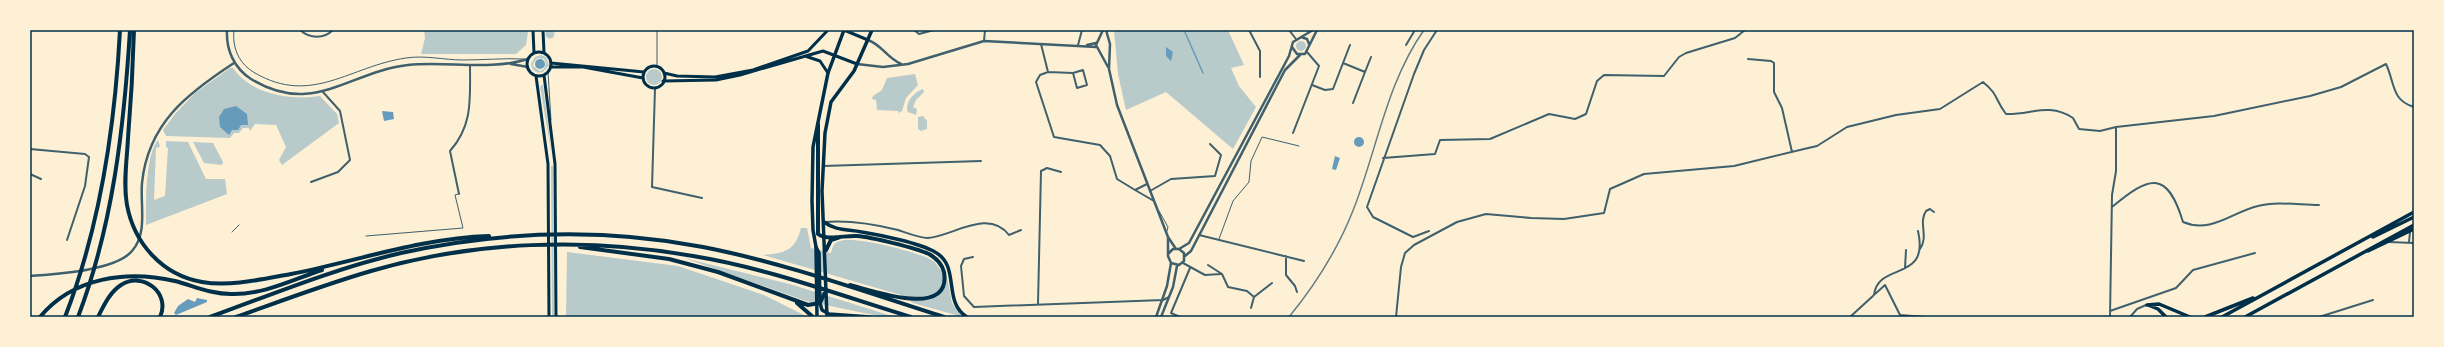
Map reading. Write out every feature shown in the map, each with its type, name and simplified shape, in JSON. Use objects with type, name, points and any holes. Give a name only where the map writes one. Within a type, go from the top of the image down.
[{"type":"highway","points":[[65,317],[91,232],[105,166],[120,30]]},
{"type":"highway","points":[[78,317],[103,233],[121,138],[130,30]]},
{"type":"highway","points":[[134,30],[125,190],[129,216],[141,242],[163,265],[194,280],[220,283],[268,278],[341,263],[403,247],[473,237],[538,234],[601,234],[676,242],[733,254],[912,300],[931,297],[941,288],[944,276],[942,267],[938,260],[929,254],[867,238],[844,236],[825,237],[818,232],[818,124]]},
{"type":"highway","points":[[210,317],[334,273],[401,254],[510,235]]},
{"type":"highway","points":[[826,250],[831,240],[844,236]]},
{"type":"highway","points":[[566,245],[630,252],[668,259],[718,272],[808,305],[818,303],[827,289]]},
{"type":"highway","points":[[236,317],[371,271],[412,261],[496,248],[566,245],[626,247],[711,259],[782,278],[911,317]]},
{"type":"highway","points":[[40,317],[66,295],[87,284],[109,278],[150,276],[218,294],[239,294],[271,288],[341,263]]},
{"type":"highway","points":[[803,273],[944,317]]},
{"type":"highway","points":[[98,317],[114,290],[123,283],[135,280],[148,282],[158,291],[163,306],[160,317]]},
{"type":"highway","points":[[793,300],[814,317]]},
{"type":"highway","points":[[240,317],[259,309]]},
{"type":"main road","points":[[533,30],[534,53]]},
{"type":"main road","points":[[536,76],[544,75],[551,67],[551,63],[544,53],[543,30]]},
{"type":"main road","points":[[828,30],[808,51],[753,70],[715,77],[677,76],[664,73],[657,67],[650,67],[644,72],[643,78],[647,85],[655,88],[664,81],[716,80],[740,75],[823,51],[835,54],[857,64]]},
{"type":"main road","points":[[817,317],[819,253],[816,247],[813,230],[813,146],[828,73],[844,30],[868,40]]},
{"type":"main road","points":[[827,315],[823,166],[825,133],[831,102],[857,64],[872,30]]},
{"type":"main road","points":[[544,53],[534,53],[528,59],[528,67],[536,76],[547,149],[550,317]]},
{"type":"main road","points":[[803,56],[820,61],[828,73]]},
{"type":"main road","points":[[551,63],[644,72]]},
{"type":"main road","points":[[551,67],[583,68],[643,78]]},
{"type":"main road","points":[[664,73],[664,81]]},
{"type":"main road","points":[[544,75],[555,164],[556,317]]},
{"type":"main road","points":[[2222,317],[2414,212]]},
{"type":"main road","points":[[2352,247],[2414,217]]},
{"type":"main road","points":[[824,222],[836,230],[867,233],[935,251],[948,266],[955,304],[960,312],[967,317]]},
{"type":"main road","points":[[2245,317],[2414,224]]},
{"type":"main road","points":[[2348,260],[2414,229]]},
{"type":"main road","points":[[2205,317],[2271,291]]},
{"type":"main road","points":[[2250,317],[2278,299]]},
{"type":"main road","points":[[818,303],[827,315],[844,314],[870,317]]},
{"type":"main road","points":[[2147,305],[2159,304],[2190,317]]},
{"type":"main road","points":[[2147,305],[2158,309],[2166,317]]},
{"type":"main road","points":[[833,317],[844,314]]},
{"type":"street","points":[[227,30],[228,47],[234,63],[248,77],[279,92],[301,95],[323,92],[375,73],[402,66],[425,64],[470,66],[508,64],[528,59]]},
{"type":"street","points":[[300,30],[316,37],[326,36],[333,30]]},
{"type":"street","points":[[914,30],[920,34],[934,30]]},
{"type":"street","points":[[984,41],[985,30]]},
{"type":"street","points":[[1078,45],[1082,30]]},
{"type":"street","points":[[1084,46],[1096,43],[1100,39],[1104,30]]},
{"type":"street","points":[[1104,30],[1110,46],[1108,50],[1109,69],[1117,105],[1166,233],[1185,256]]},
{"type":"street","points":[[1249,30],[1260,52],[1260,77]]},
{"type":"street","points":[[1289,30],[1296,39]]},
{"type":"street","points":[[1169,253],[1189,243],[1296,39],[1313,30]]},
{"type":"street","points":[[1307,52],[1309,44],[1317,30]]},
{"type":"street","points":[[1406,45],[1415,30]]},
{"type":"street","points":[[1429,231],[1413,237],[1370,214],[1368,200],[1424,50],[1437,30]]},
{"type":"street","points":[[1383,158],[1435,154],[1440,140],[1490,139],[1549,114],[1575,119],[1586,114],[1597,81],[1604,75],[1664,76],[1679,57],[1686,53],[1735,38],[1745,30]]},
{"type":"street","points":[[1301,37],[1307,40],[1309,44]]},
{"type":"street","points":[[1100,39],[1108,40]]},
{"type":"street","points":[[868,40],[877,44],[886,56],[901,65]]},
{"type":"street","points":[[857,64],[883,67],[901,65],[925,60],[984,41],[1096,47],[1101,52],[1109,69]]},
{"type":"street","points":[[1041,43],[1048,72]]},
{"type":"street","points":[[1312,85],[1325,90],[1332,89],[1350,45]]},
{"type":"street","points":[[1292,47],[1294,52],[1300,55]]},
{"type":"street","points":[[1101,52],[1108,50]]},
{"type":"street","points":[[1161,317],[1169,297],[1177,266],[1183,263],[1185,256],[1190,251],[1199,235],[1285,70],[1300,55],[1307,52]]},
{"type":"street","points":[[1293,133],[1319,66],[1307,52]]},
{"type":"street","points":[[1353,103],[1371,57]]},
{"type":"street","points":[[1748,59],[1771,61],[1774,64],[1774,92],[1782,108],[1792,152]]},
{"type":"street","points":[[30,276],[72,271],[121,260],[132,251],[141,234],[142,183],[146,158],[156,135],[166,119],[192,91],[234,63]]},
{"type":"street","points":[[1343,63],[1365,72]]},
{"type":"street","points":[[508,64],[528,67]]},
{"type":"street","points":[[1396,317],[1401,267],[1405,253],[1414,245],[1456,222],[1486,214],[1564,219],[1604,213],[1610,189],[1644,174],[1734,166],[1817,146],[1847,127],[1896,115],[1940,109],[1983,82],[1995,92],[2001,108],[2006,114],[2015,114],[2036,109],[2051,110],[2073,118],[2079,129],[2100,131],[2116,127],[2214,116],[2310,96],[2341,87],[2386,64],[2394,80],[2395,95],[2404,104],[2414,108]]},
{"type":"street","points":[[459,196],[450,151],[458,143],[467,124],[470,66]]},
{"type":"street","points":[[1073,73],[1077,88],[1087,85],[1083,70],[1073,73],[1048,72],[1040,75],[1036,82],[1054,137],[1100,145],[1110,156],[1117,178],[1154,201]]},
{"type":"street","points":[[655,88],[652,188],[702,198]]},
{"type":"street","points":[[311,182],[338,172],[350,160],[340,111],[323,92]]},
{"type":"street","points":[[2110,317],[2112,207],[2116,127]]},
{"type":"street","points":[[1150,191],[1171,179],[1214,176],[1221,155],[1210,144]]},
{"type":"street","points":[[30,149],[85,154],[89,157],[85,186],[67,240]]},
{"type":"street","points":[[823,166],[981,161]]},
{"type":"street","points":[[1038,304],[1041,171],[1047,168],[1062,172]]},
{"type":"street","points":[[30,174],[41,179]]},
{"type":"street","points":[[2112,207],[2145,183],[2156,182],[2165,187],[2177,202],[2183,222],[2191,226],[2203,227],[2258,206],[2319,205]]},
{"type":"street","points":[[1135,190],[1147,184]]},
{"type":"street","points":[[1920,250],[1924,243],[1923,216],[1926,211],[1930,209],[1934,212]]},
{"type":"street","points":[[824,222],[849,220],[926,238],[967,225],[982,224],[999,226],[1009,235],[1021,230]]},
{"type":"street","points":[[1874,295],[1875,290],[1881,281],[1914,263],[1919,256],[1920,250],[1918,231]]},
{"type":"street","points":[[2409,242],[2408,237],[2410,232]]},
{"type":"street","points":[[1199,235],[1304,261]]},
{"type":"street","points":[[1156,317],[1163,300],[1171,263],[1168,237]]},
{"type":"street","points":[[2387,242],[2414,243]]},
{"type":"street","points":[[1905,268],[1906,250]]},
{"type":"street","points":[[2110,311],[2176,288],[2194,270],[2256,253]]},
{"type":"street","points":[[1286,256],[1286,275],[1297,292]]},
{"type":"street","points":[[973,257],[964,260],[961,266],[964,296],[974,307],[989,308],[1038,304],[1163,300],[1169,297]]},
{"type":"street","points":[[1171,263],[1177,266]]},
{"type":"street","points":[[1183,263],[1206,275],[1222,274]]},
{"type":"street","points":[[1208,266],[1222,274],[1228,288],[1246,291],[1254,297]]},
{"type":"street","points":[[1179,317],[1171,313],[1190,268]]},
{"type":"street","points":[[1251,308],[1254,297],[1272,283]]},
{"type":"street","points":[[1850,317],[1885,285],[1900,315],[1925,317]]},
{"type":"street","points":[[2319,317],[2373,300]]},
{"type":"street","points":[[2130,317],[2137,309],[2147,305]]},
{"type":"street","points":[[1972,317],[1977,317]]},
{"type":"lane","points":[[234,30],[234,47],[240,59],[247,68],[266,79],[281,85],[294,87],[321,85],[374,66],[406,58],[463,60],[528,59]]},
{"type":"lane","points":[[657,30],[657,67]]},
{"type":"lane","points":[[463,60],[470,66]]},
{"type":"lane","points":[[548,72],[551,124]]},
{"type":"lane","points":[[1219,240],[1233,201],[1249,182],[1251,161],[1262,137],[1299,146]]},
{"type":"lane","points":[[366,236],[463,228],[455,195],[459,196]]},
{"type":"lane","points":[[232,232],[239,225]]},
{"type":"shaded area","points":[[424,30],[528,30],[528,32],[526,45],[516,54],[421,54],[425,38]]},
{"type":"shaded area","points":[[548,30],[552,30],[554,34],[552,38],[548,38],[546,36],[546,32]]},
{"type":"shaded area","points":[[1114,30],[1228,30],[1244,65],[1231,68],[1239,86],[1256,107],[1233,149],[1166,92],[1126,110],[1118,74]]},
{"type":"shaded area","points":[[1299,41],[1303,41],[1305,42],[1305,50],[1299,51],[1296,48],[1296,44]]},
{"type":"shaded area","points":[[541,55],[546,57],[549,65],[541,73],[532,68],[531,64],[535,57]],"holes":[[[538,58],[544,59],[546,63],[544,69],[540,71],[533,66],[534,62]]]},
{"type":"shaded area","points":[[230,68],[233,68],[250,84],[272,94],[296,97],[320,96],[337,114],[339,123],[282,165],[279,160],[286,147],[276,125],[255,124],[250,131],[249,128],[243,128],[239,133],[234,133],[230,138],[166,136],[163,130],[175,114],[195,93]]},
{"type":"shaded area","points":[[651,69],[657,69],[662,74],[660,83],[657,85],[651,85],[646,80],[646,74]]},
{"type":"shaded area","points":[[915,74],[918,85],[906,98],[902,111],[898,113],[898,111],[877,110],[876,100],[872,99],[873,96],[882,90],[887,78]]},
{"type":"shaded area","points":[[543,85],[552,157],[540,86]]},
{"type":"shaded area","points":[[923,89],[924,92],[916,100],[913,107],[917,109],[916,115],[908,112],[907,105],[911,98]]},
{"type":"shaded area","points":[[923,116],[927,121],[927,129],[921,131],[918,129],[918,117]]},
{"type":"shaded area","points":[[158,140],[160,147],[156,148],[154,200],[165,196],[168,148],[166,147],[166,141],[188,142],[206,179],[225,179],[227,194],[146,225],[148,168],[154,147]]},
{"type":"shaded area","points":[[193,142],[213,143],[223,162],[222,165],[204,163]]},
{"type":"shaded area","points":[[551,166],[553,166],[554,317],[552,317]]},
{"type":"shaded area","points":[[801,228],[807,228],[811,248],[831,253],[837,242],[844,240],[855,240],[882,244],[920,255],[931,260],[947,277],[952,303],[963,317],[913,303],[901,295],[763,255],[783,252],[788,249],[796,242]]},
{"type":"shaded area","points":[[567,252],[678,266],[764,295],[808,317],[566,317]]},
{"type":"shaded area","points":[[684,258],[793,285],[895,317],[883,317],[806,301]]},
{"type":"water","points":[[1166,47],[1173,52],[1171,61],[1166,56]]},
{"type":"water","points":[[540,59],[545,64],[540,69],[535,64]]},
{"type":"water","points":[[236,106],[247,114],[248,125],[241,125],[238,130],[232,130],[229,135],[220,127],[219,117],[224,109]]},
{"type":"water","points":[[382,111],[393,112],[394,119],[384,121]]},
{"type":"water","points":[[1357,137],[1361,137],[1363,138],[1363,146],[1357,147],[1354,144],[1354,140]]},
{"type":"water","points":[[1335,156],[1340,158],[1336,170],[1332,169]]},
{"type":"water","points":[[197,298],[207,300],[207,302],[176,315],[174,313],[178,306],[188,299],[195,302]]},
{"type":"waterway","points":[[1184,30],[1203,73]]},
{"type":"railway","points":[[1289,317],[1326,265],[1348,223],[1362,186],[1384,116],[1401,71],[1411,50],[1424,30]]}]
